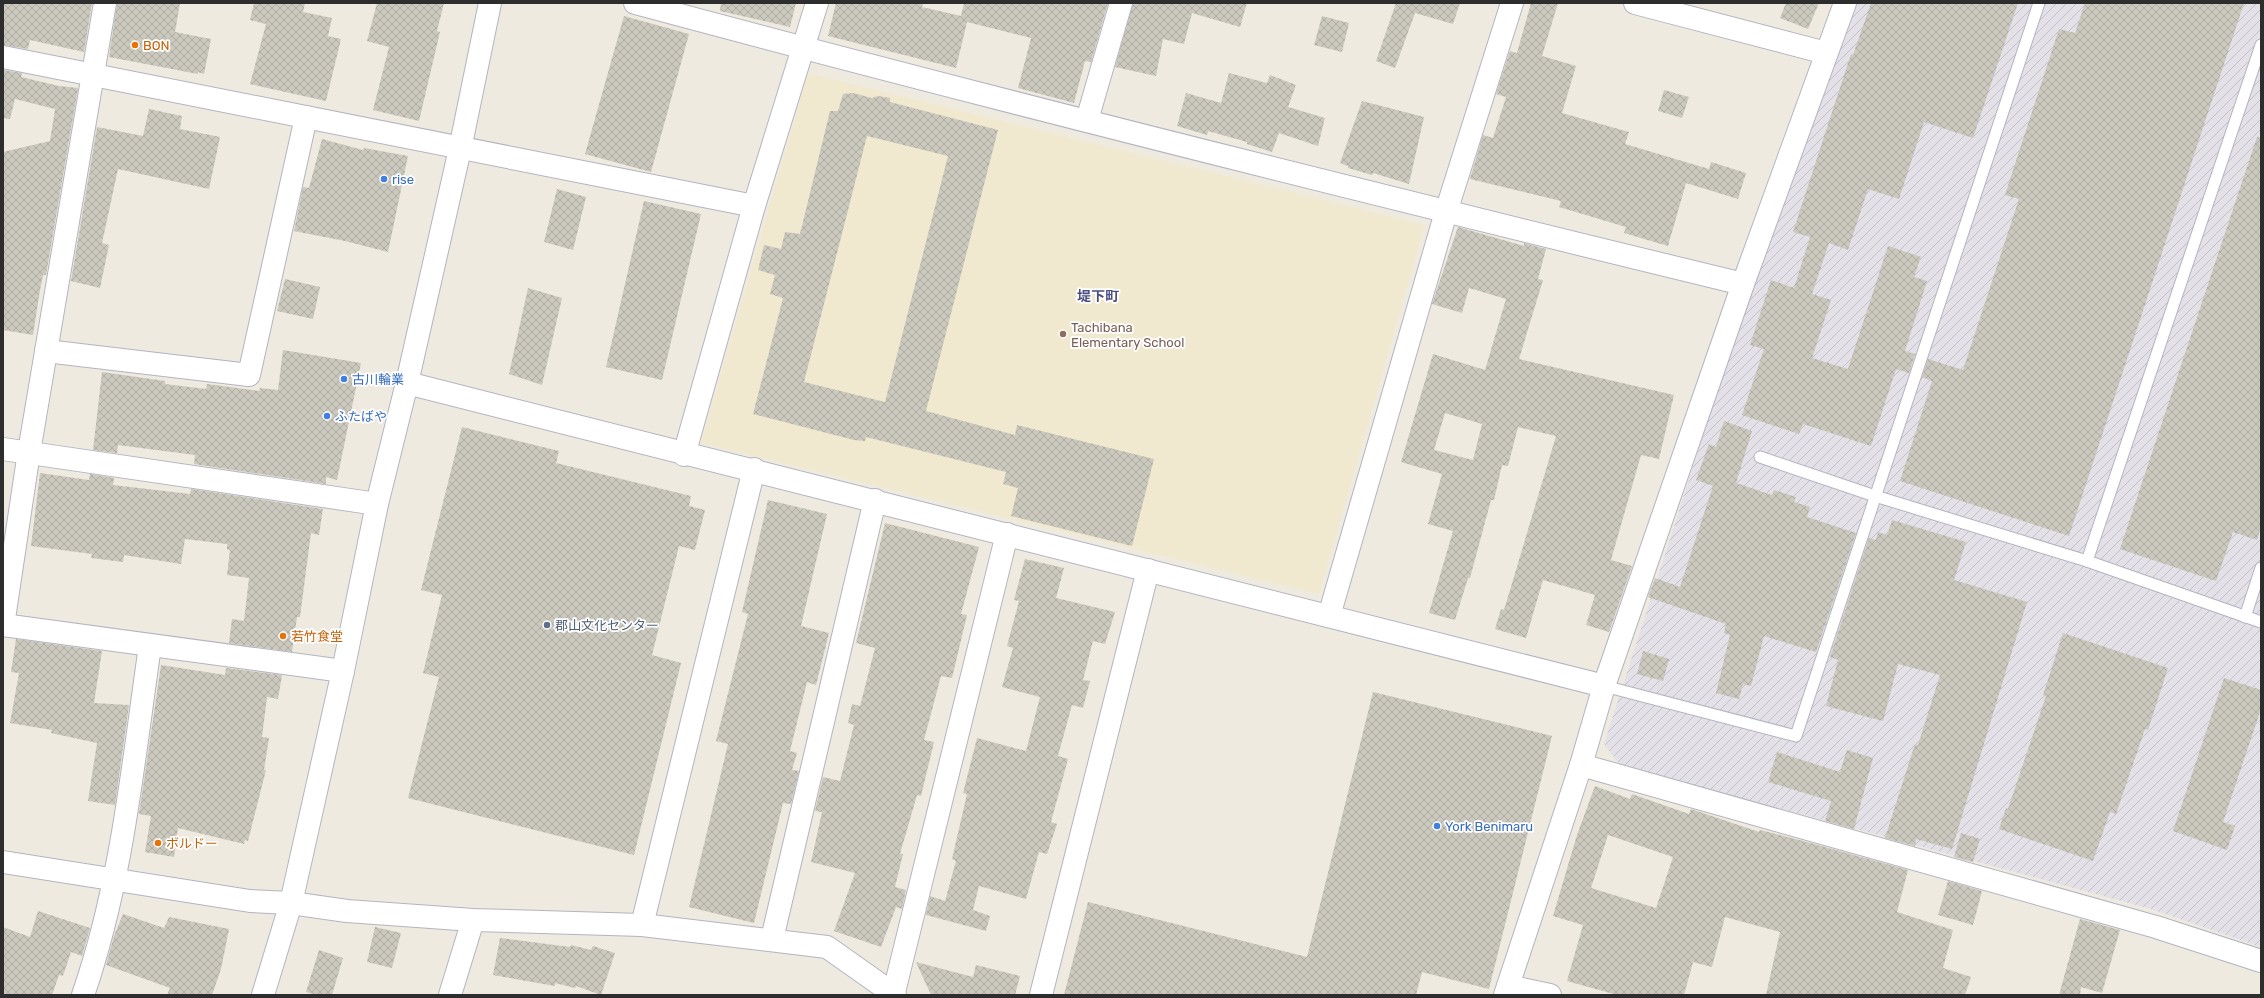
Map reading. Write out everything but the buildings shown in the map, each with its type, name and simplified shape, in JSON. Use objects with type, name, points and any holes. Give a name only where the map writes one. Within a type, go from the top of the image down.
[{"type":"street","points":[[105,3],[29,452],[3,625],[343,671]]},
{"type":"street","points":[[263,995],[291,903],[343,671],[377,504],[407,383],[460,149],[490,3]]},
{"type":"street","points":[[635,3],[804,49],[1446,212],[1742,284]]},
{"type":"street","points":[[684,455],[754,206],[804,49],[817,3]]},
{"type":"street","points":[[1087,120],[1121,3]]},
{"type":"street","points":[[1329,616],[1446,212],[1512,3]]},
{"type":"street","points":[[1635,3],[1826,53]]},
{"type":"street","points":[[1550,995],[1507,990],[1581,765],[1604,686],[1742,284],[1845,3]]},
{"type":"street","points":[[3,57],[460,149],[754,206]]},
{"type":"street","points":[[46,351],[249,375],[306,117]]},
{"type":"street","points":[[407,383],[684,455],[754,469],[1604,686]]},
{"type":"street","points":[[3,449],[377,504]]},
{"type":"street","points":[[642,925],[754,469]]},
{"type":"street","points":[[772,939],[875,500]]},
{"type":"street","points":[[3,862],[250,901],[291,903],[347,911],[473,920],[642,925],[772,939],[827,947],[895,993],[1007,534]]},
{"type":"street","points":[[1041,995],[1148,570]]},
{"type":"street","points":[[83,995],[93,968],[115,879],[150,646]]},
{"type":"street","points":[[1581,765],[2148,925],[2261,961]]},
{"type":"street","points":[[450,995],[473,920]]},
{"type":"lane","points":[[1604,686],[1796,736],[2039,3]]},
{"type":"lane","points":[[2087,561],[2261,45]]},
{"type":"lane","points":[[1760,457],[1875,496],[2087,561],[2261,622]]},
{"type":"lane","points":[[2246,617],[2261,568]]},
{"type":"shaded area","points":[[1857,3],[2261,3],[2261,947],[2151,909],[1620,765],[1604,744],[1720,383],[1809,128]]},
{"type":"shaded area","name":"Tachibana Elementary School","points":[[808,73],[1425,225],[1319,594],[701,443]]},
{"type":"place","name":"BON","points":[[135,45]]},
{"type":"place","name":"rise","points":[[384,179]]},
{"type":"place","name":"Tachibana Elementary School","points":[[1063,334]]},
{"type":"place","name":"古川輪業","points":[[344,379]]},
{"type":"place","name":"ふたばや","points":[[327,416]]},
{"type":"place","name":"郡山文化センター","points":[[547,625]]},
{"type":"place","name":"若竹食堂","points":[[283,636]]},
{"type":"place","name":"York Benimaru","points":[[1437,826]]},
{"type":"place","name":"ボルドー","points":[[158,843]]},
{"type":"district","name":"堤下町","points":[[1098,296]]}]
